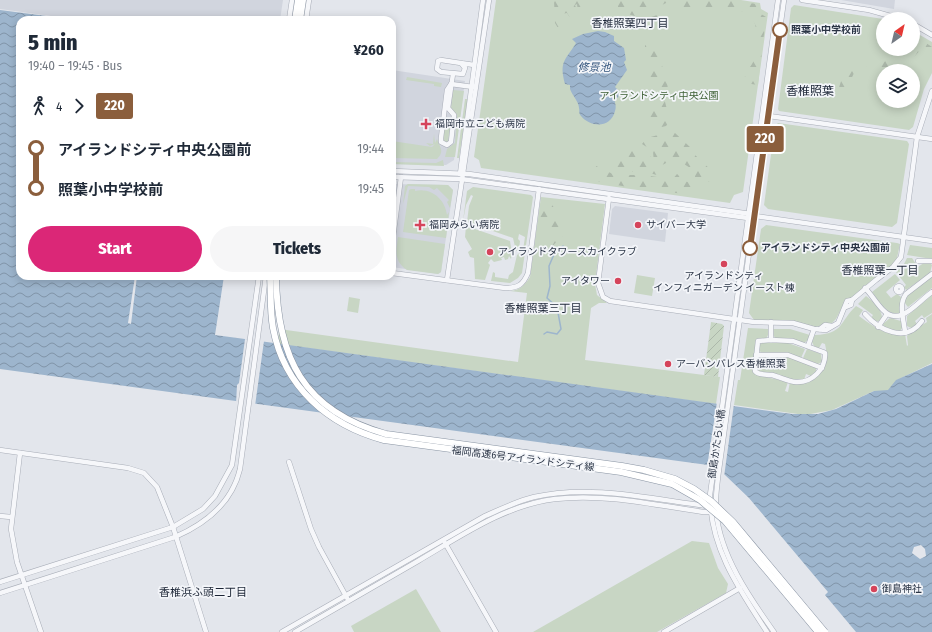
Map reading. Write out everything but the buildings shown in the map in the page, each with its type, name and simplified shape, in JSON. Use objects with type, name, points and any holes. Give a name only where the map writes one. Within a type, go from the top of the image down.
[{"type":"highway","points":[[296,16],[298,0]]},
{"type":"highway","points":[[301,16],[303,0]]},
{"type":"highway","name":"福岡高速6号アイランドシティ線","points":[[270,280],[271,311],[274,329],[285,364],[306,396],[335,420],[357,432],[384,440],[621,472],[672,484],[700,500],[725,521],[818,632]]},
{"type":"highway","name":"福岡高速6号アイランドシティ線","points":[[276,280],[279,327],[291,361],[311,392],[338,415],[360,426],[386,434],[622,466],[655,472],[675,479],[704,495],[724,513],[825,632]]},
{"type":"street","points":[[290,16],[292,0]]},
{"type":"street","points":[[307,16],[309,0]]},
{"type":"street","points":[[447,280],[461,179],[459,172],[483,0]]},
{"type":"street","points":[[461,179],[465,173],[489,0]]},
{"type":"street","name":"御島かたらい橋","points":[[712,510],[710,495],[723,394],[778,0]]},
{"type":"street","name":"御島かたらい橋","points":[[712,510],[716,496],[784,0]]},
{"type":"street","points":[[802,0],[876,12]]},
{"type":"street","points":[[920,28],[932,35]]},
{"type":"street","points":[[461,63],[464,65],[465,71],[459,75],[439,71],[436,66],[438,61],[441,60],[461,63],[474,65]]},
{"type":"street","points":[[451,84],[447,90],[441,142],[447,145],[451,142],[454,117],[448,108],[453,74]]},
{"type":"street","points":[[451,84],[477,88]]},
{"type":"street","points":[[609,198],[598,280],[603,297],[613,303],[734,320],[792,323],[826,330],[838,323],[846,307],[847,301],[852,300],[898,262],[901,257],[917,137],[932,91]]},
{"type":"street","points":[[443,119],[448,116],[454,117]]},
{"type":"street","points":[[769,116],[932,139]]},
{"type":"street","points":[[396,171],[459,172],[749,212],[755,216]]},
{"type":"street","points":[[396,177],[461,179],[748,218],[755,216],[932,240]]},
{"type":"street","points":[[396,215],[401,177]]},
{"type":"street","points":[[396,274],[505,288],[513,288],[522,284],[528,273],[539,189]]},
{"type":"street","points":[[918,261],[932,261]]},
{"type":"street","points":[[905,332],[902,305],[904,293],[932,274]]},
{"type":"street","points":[[0,582],[172,528],[203,509],[215,496],[230,472],[258,280]]},
{"type":"street","points":[[0,594],[176,537],[205,522],[224,502],[239,475],[266,280]]},
{"type":"street","points":[[865,288],[888,314],[895,316],[903,315],[932,292]]},
{"type":"street","points":[[865,314],[878,327],[890,332],[905,332],[919,326],[922,321]]},
{"type":"street","points":[[878,327],[888,314]]},
{"type":"street","points":[[771,322],[771,340]]},
{"type":"street","points":[[808,346],[817,329]]},
{"type":"street","points":[[771,340],[793,341],[825,353],[822,368],[811,379],[795,382],[772,375],[757,373],[755,368],[758,341],[771,340]]},
{"type":"street","points":[[756,354],[788,355],[822,368]]},
{"type":"street","points":[[0,450],[128,468],[140,472],[152,480],[157,487],[176,537],[206,632]]},
{"type":"street","points":[[20,453],[11,517],[11,529],[15,552],[40,632]]},
{"type":"street","points":[[289,462],[314,535],[349,601]]},
{"type":"street","points":[[282,632],[443,540],[506,506],[534,497],[573,492],[602,492],[712,510]]},
{"type":"street","points":[[295,632],[508,511],[534,502],[555,499],[603,498],[712,510]]},
{"type":"street","points":[[712,510],[726,551],[744,585],[774,632]]},
{"type":"street","points":[[712,510],[721,553],[739,588],[767,632]]},
{"type":"street","points":[[0,516],[11,517]]},
{"type":"street","points":[[443,540],[496,632]]},
{"type":"street","points":[[664,632],[744,585]]},
{"type":"shaded area","points":[[0,0],[283,0],[281,16],[51,16],[0,9]]},
{"type":"shaded area","points":[[841,0],[895,0],[894,9]]},
{"type":"shaded area","name":"福岡市立こども病院","points":[[396,71],[465,81],[454,160],[446,165],[396,164]]},
{"type":"shaded area","name":"福岡みらい病院","points":[[396,184],[448,185],[453,190],[441,272],[438,274],[396,268]]},
{"type":"shaded area","name":"サイバー大学","points":[[615,206],[668,213],[665,242],[609,234],[612,209]]},
{"type":"green space","name":"アイランドシティ中央公園","points":[[496,0],[741,0],[760,3],[761,9],[768,13],[743,192],[734,195],[730,203],[481,168],[479,160],[474,157]]},
{"type":"green space","points":[[554,0],[584,0],[582,11],[578,12],[577,4],[575,5],[577,11],[572,21],[567,13],[561,14],[558,20],[563,25],[558,28],[555,23]]},
{"type":"green space","points":[[618,0],[672,0],[638,17],[618,11]]},
{"type":"green space","points":[[682,0],[732,0],[756,4],[757,9],[741,11],[709,8],[700,9],[691,13],[684,9],[681,4]]},
{"type":"green space","points":[[794,5],[876,18],[876,56],[920,56],[920,35],[932,42],[932,73],[924,89],[920,103],[920,64],[876,64],[876,108],[918,108],[913,127],[909,130],[779,111],[778,109],[791,8]]},
{"type":"green space","points":[[668,11],[666,32],[660,37],[646,19]]},
{"type":"green space","points":[[754,14],[761,14],[766,17],[758,85],[745,83],[736,85],[734,83],[736,79],[740,81],[748,74],[747,71],[752,65],[757,52],[757,31],[752,17]]},
{"type":"green space","points":[[622,19],[636,25],[648,37],[643,40],[637,32],[618,20]]},
{"type":"green space","points":[[776,38],[759,164],[756,176],[773,49]]},
{"type":"green space","points":[[926,43],[932,47],[932,51],[924,46],[920,50],[920,45]]},
{"type":"green space","points":[[652,44],[652,49],[658,53],[663,53],[662,66],[667,75],[668,94],[653,96],[647,91],[649,62],[645,45]]},
{"type":"green space","points":[[909,56],[907,59],[905,58],[901,64],[880,64],[887,60]]},
{"type":"green space","points":[[867,64],[876,65],[876,69],[866,66]]},
{"type":"green space","points":[[839,67],[844,67],[855,71],[843,96],[837,94],[842,78]]},
{"type":"green space","points":[[407,77],[442,83],[441,87],[434,86],[434,84],[406,80]]},
{"type":"green space","points":[[453,90],[464,91],[455,157],[445,157],[447,149],[455,143],[457,115],[451,108]]},
{"type":"green space","points":[[664,98],[670,121],[666,126],[649,130],[647,122],[654,101],[655,99]]},
{"type":"green space","points":[[465,99],[468,99],[459,158],[457,158]]},
{"type":"green space","points":[[446,117],[452,118],[448,141],[450,141],[447,143],[442,140]]},
{"type":"green space","points":[[778,123],[907,141],[909,144],[897,223],[892,227],[768,209],[764,205],[775,126]]},
{"type":"green space","points":[[669,132],[675,133],[691,148],[683,157],[658,166],[654,164],[653,151],[642,144],[647,138]]},
{"type":"green space","points":[[434,134],[435,143],[437,139],[441,149],[441,154],[437,159],[396,158],[396,142],[432,147],[435,144],[430,146],[426,143],[433,144]]},
{"type":"green space","points":[[639,147],[644,150],[638,161],[631,166],[630,172],[622,173],[610,168],[609,160],[626,154]]},
{"type":"green space","points":[[645,150],[650,152],[653,165],[671,177],[671,179],[646,172],[632,172],[632,167],[639,161]]},
{"type":"green space","points":[[694,154],[714,173],[716,177],[694,188],[683,187],[671,181],[677,174],[687,182],[695,179],[695,171],[684,164],[684,161]]},
{"type":"green space","points":[[443,160],[444,166],[396,164],[396,162],[436,163]]},
{"type":"green space","points":[[596,166],[615,175],[642,175],[657,177],[683,190],[685,194],[633,188],[595,181],[594,174]]},
{"type":"green space","points":[[408,184],[448,185],[453,190],[450,208],[447,202],[449,200],[437,188],[434,190],[429,187],[408,186],[403,204],[405,186]]},
{"type":"green space","points":[[473,187],[531,195],[533,197],[522,273],[518,278],[510,283],[491,281],[493,272],[495,273],[495,277],[508,279],[509,275],[513,272],[517,255],[523,250],[525,237],[519,234],[519,249],[516,251],[513,238],[467,222],[469,206],[473,196],[471,195],[466,205],[463,221],[467,191]]},
{"type":"green space","points":[[415,189],[415,191],[421,190],[432,193],[440,199],[446,209],[447,215],[449,212],[446,238],[403,232],[409,190]]},
{"type":"green space","points":[[541,197],[605,204],[595,284],[597,295],[607,303],[599,303],[591,308],[585,360],[720,377],[716,404],[278,344],[279,329],[518,362],[527,293],[510,291],[522,287],[530,277]]},
{"type":"green space","points":[[541,201],[550,202],[564,222],[562,239],[557,241],[547,253],[550,229],[544,223],[539,224],[537,239],[540,240],[539,244],[535,243]]},
{"type":"green space","points":[[766,225],[900,244],[897,258],[892,265],[871,281],[842,307],[836,319],[831,324],[815,327],[792,321],[754,320],[749,313],[761,229]]},
{"type":"green space","name":"アイランドタワースカイクラブ","points":[[466,226],[510,241],[512,254],[511,259],[509,256],[508,259],[505,260],[504,257],[501,258],[502,260],[494,262],[491,259],[488,263],[490,265],[485,280],[475,279],[474,258],[470,257],[468,252],[472,249],[465,237]]},
{"type":"green space","points":[[398,237],[445,244],[441,272],[438,274],[407,270],[403,267],[397,256]]},
{"type":"green space","points":[[910,245],[932,248],[932,259],[907,255]]},
{"type":"green space","points":[[907,258],[912,258],[918,267],[925,262],[932,265],[930,273],[906,290],[904,287],[906,285],[896,272],[903,266]]},
{"type":"green space","points":[[895,274],[900,280],[886,292],[891,298],[897,294],[901,297],[900,312],[898,314],[886,309],[872,292]]},
{"type":"green space","points":[[637,275],[655,278],[652,296],[634,293]]},
{"type":"green space","points":[[932,276],[932,288],[908,307],[904,302],[906,297]]},
{"type":"green space","points":[[932,295],[932,313],[924,318],[922,315],[915,321],[917,324],[911,328],[907,326],[907,316]]},
{"type":"green space","points":[[866,296],[874,302],[880,311],[882,317],[879,321],[875,322],[871,318],[873,315],[858,304]]},
{"type":"green space","points":[[349,297],[360,299],[358,313],[347,311]]},
{"type":"green space","points":[[856,306],[863,310],[859,316],[874,327],[885,332],[905,334],[907,346],[907,336],[909,333],[927,322],[926,318],[932,314],[932,363],[897,380],[889,391],[874,391],[832,410],[805,415],[734,405],[738,380],[740,380],[748,328],[768,329],[766,339],[756,339],[754,373],[788,382],[785,391],[788,392],[790,382],[799,384],[807,383],[814,379],[823,368],[826,360],[825,344],[822,343],[819,348],[814,346],[812,342],[815,335],[836,330]]},
{"type":"green space","points":[[890,318],[901,321],[902,328],[900,331],[884,328],[883,324]]},
{"type":"green space","points":[[711,322],[722,324],[724,326],[718,377],[704,375]]},
{"type":"green space","points":[[773,329],[790,329],[810,335],[808,340],[804,343],[776,339],[773,335]]},
{"type":"green space","points":[[762,343],[788,343],[805,349],[801,358],[788,353],[761,353],[759,345]]},
{"type":"green space","points":[[807,349],[821,354],[822,362],[818,364],[803,358]]},
{"type":"green space","points":[[761,356],[788,357],[816,367],[816,372],[811,376],[806,374],[804,380],[798,380],[759,372],[758,360]]},
{"type":"green space","points":[[692,541],[709,543],[718,568],[728,584],[726,593],[657,632],[533,632]]},
{"type":"green space","points":[[416,589],[441,632],[354,632],[351,626]]},
{"type":"water","points":[[0,10],[46,16],[16,16],[16,280],[223,280],[215,335],[792,414],[818,414],[836,409],[874,391],[888,390],[896,380],[932,364],[932,632],[856,632],[825,595],[828,592],[749,498],[725,475],[708,465],[0,369]],"holes":[[[921,545],[925,549],[926,556],[920,559],[912,553],[914,547]]]},
{"type":"water","name":"修景池","points":[[598,31],[614,36],[614,41],[624,48],[626,60],[624,62],[627,70],[615,87],[619,91],[618,98],[614,96],[616,107],[613,117],[605,123],[595,124],[585,120],[579,113],[578,103],[570,89],[570,85],[565,84],[563,66],[566,58],[576,43],[572,39],[583,34]]},
{"type":"pier","points":[[134,280],[136,280],[131,324],[128,323]]},
{"type":"pier","points":[[245,339],[264,341],[255,406],[236,404],[237,385],[239,383]]},
{"type":"pier","points":[[717,402],[734,404],[724,477],[707,467]]},
{"type":"waterway","points":[[544,334],[547,332],[557,334],[561,329],[557,307],[547,298],[550,286],[549,266],[555,252],[563,246]]},
{"type":"bus line","name":"220","points":[[750,248],[780,30]]},
{"type":"place","name":"照葉小中学校前","points":[[780,30]]},
{"type":"place","name":"福岡市立こども病院","points":[[426,124]]},
{"type":"place","name":"福岡みらい病院","points":[[420,225]]},
{"type":"place","name":"サイバー大学","points":[[638,225]]},
{"type":"place","name":"アイランドシティ中央公園前","points":[[750,248]]},
{"type":"place","name":"アイランドタワースカイクラブ","points":[[490,252]]},
{"type":"place","name":"アイランドシティ インフィニガーデン イースト棟","points":[[724,264]]},
{"type":"place","name":"アイタワー","points":[[618,281]]},
{"type":"place","name":"アーバンパレス香椎照葉","points":[[668,364]]},
{"type":"place","name":"御島神社","points":[[874,589]]},
{"type":"district","name":"香椎照葉四丁目","points":[[630,23]]},
{"type":"district","name":"香椎照葉","points":[[810,91]]},
{"type":"district","name":"香椎照葉一丁目","points":[[880,270]]},
{"type":"district","name":"香椎照葉三丁目","points":[[543,308]]},
{"type":"district","name":"香椎浜ふ頭二丁目","points":[[203,592]]}]
